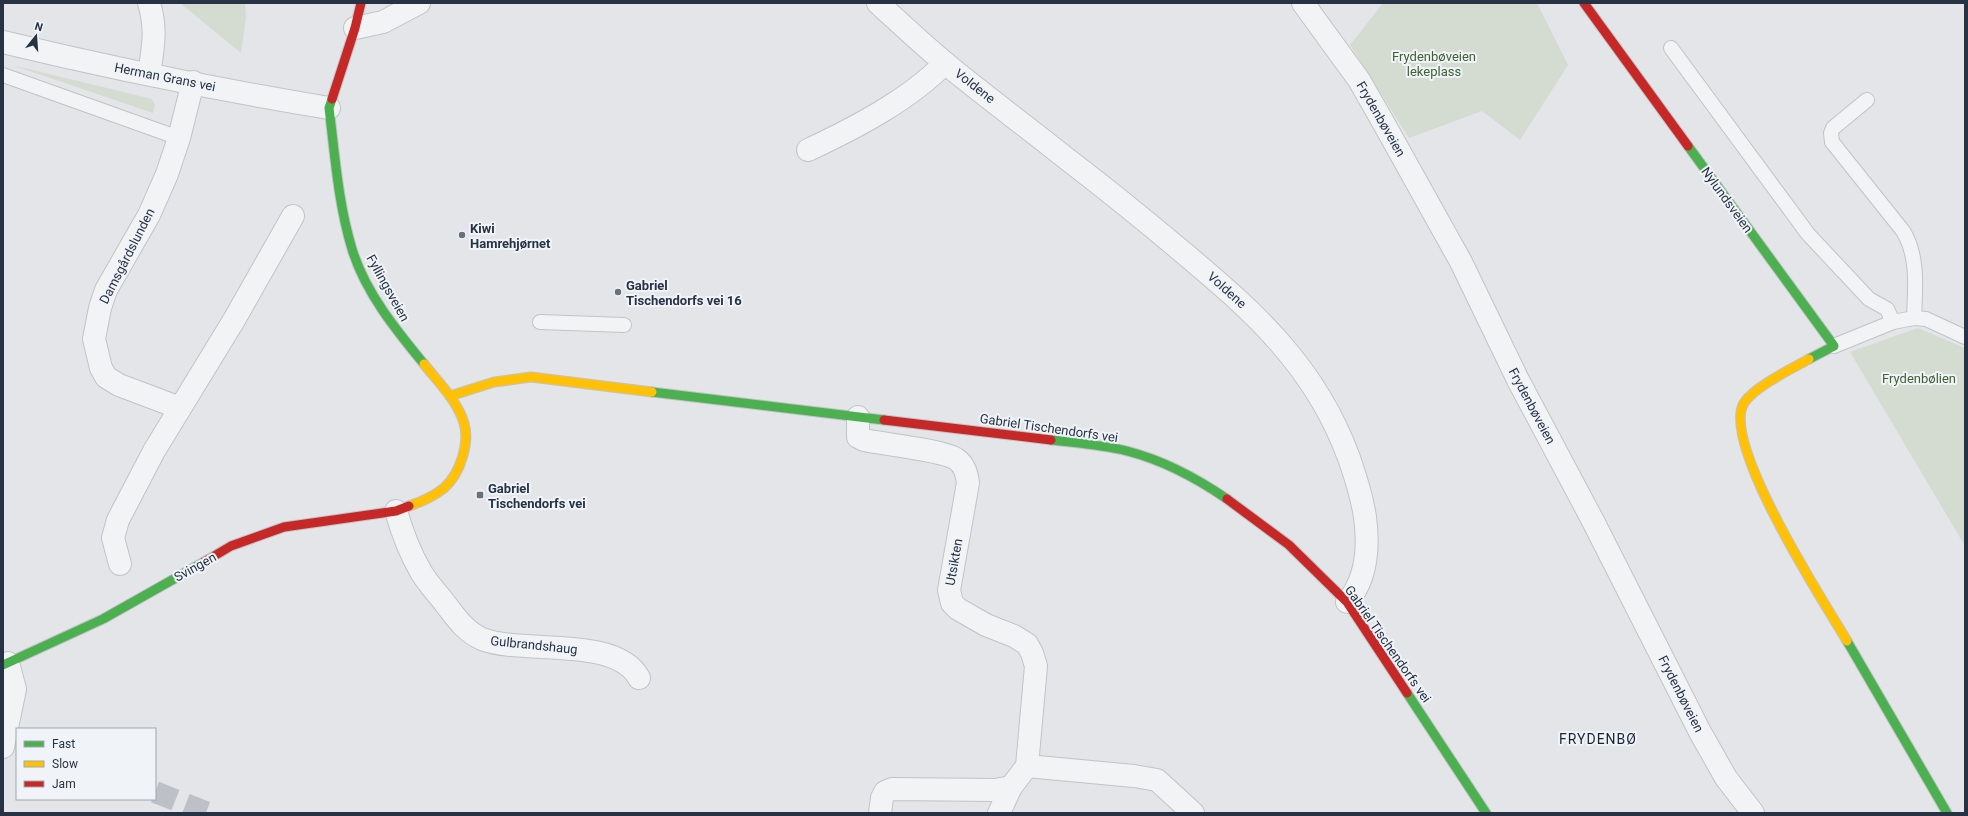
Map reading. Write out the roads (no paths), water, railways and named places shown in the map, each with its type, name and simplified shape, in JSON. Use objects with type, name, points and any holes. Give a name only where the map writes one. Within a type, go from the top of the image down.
[{"type":"street","points":[[149,3],[154,20],[154,44],[149,74]]},
{"type":"street","name":"Fyllingsveien","points":[[361,3],[355,28],[329,108],[341,206],[352,250],[366,282],[398,333],[450,396],[464,423],[465,446],[458,469],[445,487],[426,500],[396,511]]},
{"type":"street","points":[[355,28],[382,22],[419,3]]},
{"type":"street","name":"Voldene","points":[[878,3],[945,63],[1118,198],[1228,290],[1268,329],[1310,379],[1338,430],[1358,485],[1364,509],[1367,532],[1366,559],[1356,591],[1347,602]]},
{"type":"street","name":"Frydenbøveien","points":[[1303,3],[1359,80],[1461,262],[1518,380],[1590,515],[1700,732],[1726,778],[1753,813]]},
{"type":"street","name":"Nylundsveien","points":[[1584,3],[1834,346]]},
{"type":"street","name":"Herman Grans vei","points":[[3,42],[60,56],[257,96],[329,108]]},
{"type":"street","name":"Voldene","points":[[808,150],[849,130],[913,91],[928,80],[945,63]]},
{"type":"street","name":"Damsgårdslunden","points":[[180,408],[119,385],[106,377],[101,368],[94,339],[100,308],[106,290],[148,215],[167,174],[179,138],[193,82]]},
{"type":"street","points":[[120,564],[113,538],[118,520],[154,452],[234,320],[293,216]]},
{"type":"street","points":[[1834,346],[1753,393],[1740,410],[1740,427],[1752,469],[1775,517],[1947,813]]},
{"type":"street","name":"Gabriel Tischendorfs vei","points":[[450,396],[494,382],[531,377],[1084,444],[1127,452],[1161,464],[1235,502],[1282,539],[1320,573],[1347,602],[1486,813]]},
{"type":"street","name":"Utsikten","points":[[858,417],[858,437],[864,440],[936,452],[956,459],[967,473],[968,483],[949,590],[950,596],[952,602],[958,609],[986,625],[1014,636],[1027,644],[1032,653],[1036,666],[1027,766]]},
{"type":"street","name":"Svingen","points":[[3,747],[15,689],[5,664],[103,619],[231,546],[284,527],[396,511]]},
{"type":"street","name":"Gulbrandshaug","points":[[396,511],[403,534],[422,573],[463,626],[474,634],[482,639],[499,643],[580,649],[602,654],[626,663],[634,669],[639,678]]},
{"type":"street","points":[[1000,813],[1011,787],[1027,766],[1134,776],[1157,780],[1193,813]]},
{"type":"street","points":[[880,813],[885,792],[892,789],[995,790],[1011,787]]},
{"type":"lane","points":[[1670,48],[1808,234],[1869,299],[1887,309],[1893,322]]},
{"type":"lane","points":[[3,74],[179,138]]},
{"type":"lane","points":[[1867,100],[1833,128],[1831,133],[1832,142],[1903,231],[1911,244],[1915,281],[1914,318]]},
{"type":"lane","points":[[1834,346],[1893,322],[1914,318],[1926,319],[1965,337]]},
{"type":"lane","points":[[540,322],[624,325]]},
{"type":"tunnel","points":[[156,792],[208,813]]},
{"type":"place","name":"Kiwi Hamrehjørnet","points":[[462,235]]},
{"type":"place","name":"Gabriel Tischendorfs vei 16","points":[[618,292]]},
{"type":"place","name":"Gabriel Tischendorfs vei","points":[[480,495]]},
{"type":"district","name":"FRYDENBØ","points":[[1598,739]]},
{"type":"park label","name":"Frydenbøveien lekeplass","points":[[1434,64]]},
{"type":"park label","name":"Frydenbølien","points":[[1919,378]]}]
